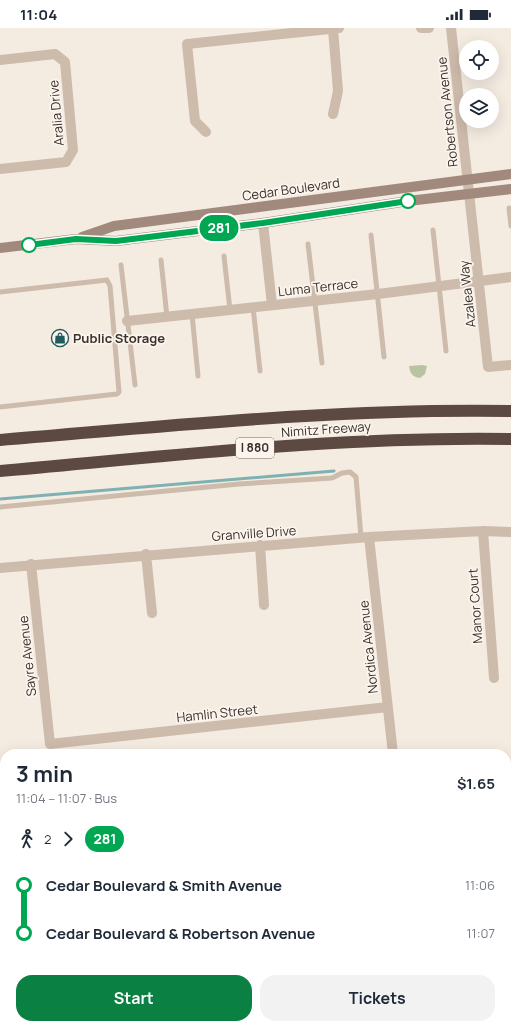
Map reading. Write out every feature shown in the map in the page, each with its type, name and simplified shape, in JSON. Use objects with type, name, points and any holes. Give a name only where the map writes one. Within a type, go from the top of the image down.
[{"type":"highway","name":"Nimitz Freeway","points":[[0,440],[355,412],[442,410],[511,411]]},
{"type":"highway","name":"Nimitz Freeway","points":[[0,471],[358,441],[443,438],[511,439]]},
{"type":"main road","name":"Cedar Boulevard","points":[[76,239],[114,226],[511,174]]},
{"type":"main road","name":"Cedar Boulevard","points":[[0,248],[76,239],[116,241],[263,223],[408,201],[511,189]]},
{"type":"street","points":[[206,132],[195,121],[187,44],[336,28],[338,91],[332,114]]},
{"type":"street","points":[[421,28],[429,28]]},
{"type":"street","name":"Robertson Avenue","points":[[451,28],[469,194]]},
{"type":"street","name":"Aralia Drive","points":[[0,60],[55,54],[65,62],[73,150],[66,162],[0,169]]},
{"type":"street","name":"Azalea Way","points":[[469,194],[488,367],[511,365]]},
{"type":"street","points":[[263,223],[272,305]]},
{"type":"street","name":"Luma Terrace","points":[[127,321],[378,294],[511,277]]},
{"type":"street","name":"Granville Drive","points":[[0,568],[146,554],[365,537],[483,531],[511,532]]},
{"type":"street","name":"Manor Court","points":[[483,531],[494,678]]},
{"type":"street","name":"Nordica Avenue","points":[[365,537],[392,749]]},
{"type":"street","points":[[260,545],[264,605]]},
{"type":"street","points":[[146,554],[152,613]]},
{"type":"street","name":"Sayre Avenue","points":[[31,564],[50,744]]},
{"type":"street","name":"Hamlin Street","points":[[50,744],[388,707]]},
{"type":"lane","points":[[509,208],[511,226]]},
{"type":"lane","points":[[433,230],[446,351]]},
{"type":"lane","points":[[371,235],[384,357]]},
{"type":"lane","points":[[308,244],[322,363]]},
{"type":"lane","points":[[224,256],[230,310]]},
{"type":"lane","points":[[161,260],[167,317]]},
{"type":"lane","points":[[120,265],[134,385]]},
{"type":"lane","points":[[0,292],[107,280],[110,286],[119,392],[117,394],[0,407]]},
{"type":"lane","points":[[253,307],[260,372]]},
{"type":"lane","points":[[192,314],[198,376]]},
{"type":"lane","points":[[0,507],[239,484],[332,478],[342,473],[350,472],[356,477],[365,537]]},
{"type":"green space","points":[[409,366],[427,366],[425,374],[420,378],[413,376]]},
{"type":"waterway","points":[[0,499],[334,471]]},
{"type":"bus line","name":"281","points":[[29,245],[76,239],[116,241],[263,223],[408,201]]},
{"type":"place","name":"Public Storage","points":[[60,338]]}]
